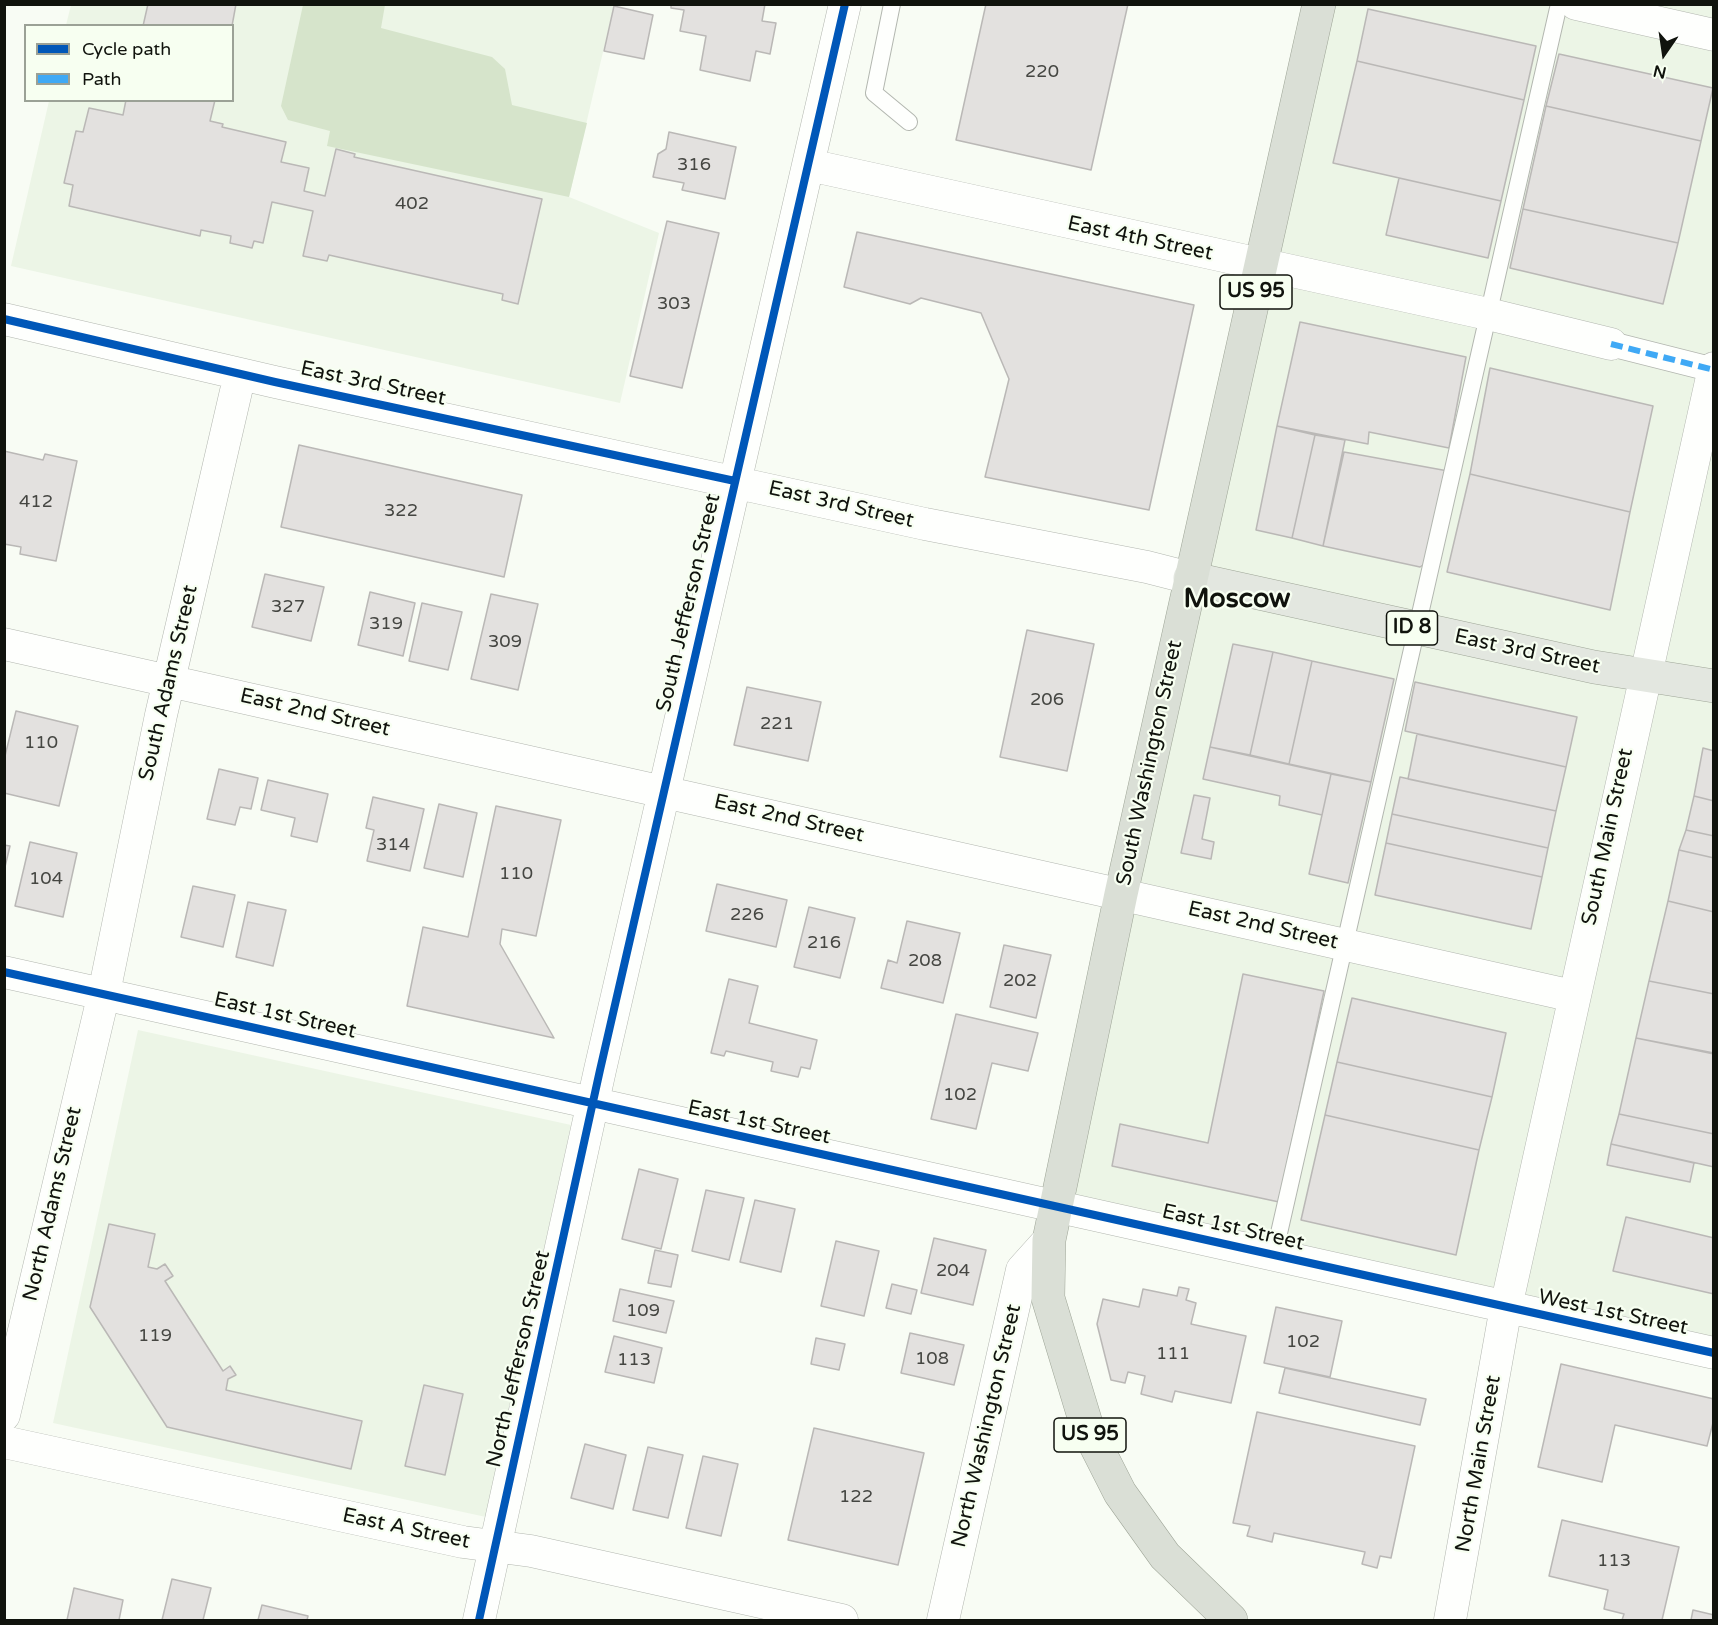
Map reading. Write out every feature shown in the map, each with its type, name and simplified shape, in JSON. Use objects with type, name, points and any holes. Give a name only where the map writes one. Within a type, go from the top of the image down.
[{"type":"highway","name":"South Washington Street","points":[[1055,1206],[1190,578],[1263,264],[1319,4]]},
{"type":"highway","name":"US 95","points":[[1055,1206],[1048,1240],[1048,1298],[1088,1430],[1120,1492],[1165,1556],[1232,1620]]},
{"type":"main road","name":"East 3rd Street","points":[[1190,578],[1594,667],[1644,674]]},
{"type":"main road","name":"ID 8","points":[[1644,674],[1713,686]]},
{"type":"street","name":"South Jefferson Street","points":[[593,1105],[663,791],[845,4]]},
{"type":"street","points":[[1576,4],[1713,35]]},
{"type":"street","name":"East 4th Street","points":[[809,165],[1488,314],[1611,344]]},
{"type":"street","name":"East 3rd Street","points":[[4,319],[240,374],[1190,578]]},
{"type":"street","points":[[1611,344],[1713,369]]},
{"type":"street","name":"South Main Street","points":[[1506,1307],[1713,369]]},
{"type":"street","name":"South Adams Street","points":[[104,993],[169,681],[240,374]]},
{"type":"street","name":"East 2nd Street","points":[[4,644],[1573,996]]},
{"type":"street","name":"East 1st Street","points":[[4,972],[1506,1307]]},
{"type":"street","name":"North Adams Street","points":[[4,1415],[104,993]]},
{"type":"street","name":"North Jefferson Street","points":[[479,1620],[593,1105]]},
{"type":"street","name":"North Washington Street","points":[[943,1620],[1022,1270],[1048,1240]]},
{"type":"street","name":"West 1st Street","points":[[1506,1307],[1713,1353]]},
{"type":"street","name":"North Main Street","points":[[1450,1620],[1506,1307]]},
{"type":"street","name":"East A Street","points":[[4,1442],[495,1548],[531,1551],[842,1620]]},
{"type":"lane","points":[[892,4],[874,93],[909,122]]},
{"type":"lane","points":[[1274,1256],[1559,4]]},
{"type":"shaded area","points":[[71,5],[614,5],[569,197],[659,233],[620,403],[11,266],[49,102],[234,102],[234,24],[66,24]]},
{"type":"shaded area","points":[[1315,5],[1713,5],[1713,1354],[1055,1202]]},
{"type":"shaded area","points":[[138,1030],[571,1125],[486,1517],[53,1423]]},
{"type":"green space","points":[[303,5],[385,5],[381,28],[492,57],[505,69],[512,105],[587,123],[569,197],[327,146],[330,131],[288,120],[281,106]]},
{"type":"building","points":[[148,4],[236,4],[232,24],[143,24]]},
{"type":"building","points":[[671,4],[765,4],[762,21],[776,23],[770,54],[756,51],[750,81],[700,70],[706,36],[680,31],[684,10],[671,8]]},
{"type":"building","points":[[986,4],[1128,4],[1091,170],[956,140]]},
{"type":"building","points":[[614,6],[653,15],[644,59],[604,51]]},
{"type":"building","points":[[1368,9],[1536,46],[1524,100],[1357,61]]},
{"type":"building","points":[[1559,54],[1713,88],[1701,141],[1546,106]]},
{"type":"building","points":[[1357,61],[1524,100],[1501,201],[1333,163]]},
{"type":"building","points":[[126,102],[215,102],[210,121],[223,124],[222,127],[286,142],[281,162],[309,168],[304,191],[325,196],[336,149],[355,154],[354,157],[542,199],[518,304],[502,300],[503,294],[329,255],[327,261],[303,256],[313,211],[272,202],[263,243],[254,241],[252,248],[230,243],[231,236],[201,230],[200,236],[69,206],[73,185],[64,183],[76,131],[83,132],[89,108],[123,115]]},
{"type":"building","points":[[1546,106],[1701,141],[1678,243],[1523,209]]},
{"type":"building","points":[[669,132],[736,147],[725,199],[682,190],[684,183],[653,177],[658,154],[666,149]]},
{"type":"building","points":[[1399,178],[1501,201],[1488,258],[1386,235]]},
{"type":"building","points":[[1523,209],[1678,243],[1663,304],[1510,268]]},
{"type":"building","points":[[667,221],[719,233],[682,388],[630,376]]},
{"type":"building","points":[[857,232],[1194,305],[1149,510],[985,477],[1009,379],[981,313],[921,298],[910,304],[844,287]]},
{"type":"building","points":[[1300,322],[1466,357],[1449,448],[1369,432],[1368,444],[1277,426]]},
{"type":"building","points":[[1490,368],[1653,406],[1630,512],[1470,474]]},
{"type":"building","points":[[1277,426],[1315,435],[1292,538],[1256,530]]},
{"type":"building","points":[[1315,435],[1345,440],[1323,546],[1292,538]]},
{"type":"building","points":[[299,445],[522,495],[504,577],[281,527]]},
{"type":"building","points":[[4,451],[43,460],[45,454],[77,461],[56,561],[20,554],[21,547],[4,544]]},
{"type":"building","points":[[1344,452],[1448,471],[1429,561],[1420,567],[1323,546]]},
{"type":"building","points":[[1470,474],[1630,512],[1610,610],[1447,572]]},
{"type":"building","points":[[265,574],[324,587],[311,641],[252,627]]},
{"type":"building","points":[[370,592],[415,603],[403,656],[358,645]]},
{"type":"building","points":[[491,594],[538,604],[518,690],[471,679]]},
{"type":"building","points":[[422,603],[462,612],[448,670],[409,661]]},
{"type":"building","points":[[1027,630],[1094,644],[1067,771],[1000,757]]},
{"type":"building","points":[[1233,644],[1273,652],[1250,755],[1210,747]]},
{"type":"building","points":[[1273,652],[1312,661],[1289,764],[1250,755]]},
{"type":"building","points":[[1312,661],[1394,679],[1371,782],[1289,764]]},
{"type":"building","points":[[1415,682],[1577,717],[1566,767],[1405,731]]},
{"type":"building","points":[[747,687],[821,702],[808,761],[734,745]]},
{"type":"building","points":[[16,711],[78,726],[59,806],[4,793],[4,760]]},
{"type":"building","points":[[1417,734],[1566,767],[1556,811],[1408,779]]},
{"type":"building","points":[[1210,747],[1331,774],[1322,815],[1279,805],[1280,796],[1203,779]]},
{"type":"building","points":[[1703,748],[1714,751],[1714,801],[1694,796]]},
{"type":"building","points":[[219,769],[258,778],[251,809],[240,807],[235,825],[207,819]]},
{"type":"building","points":[[1331,774],[1371,782],[1348,883],[1309,874]]},
{"type":"building","points":[[1400,777],[1556,811],[1548,848],[1392,814]]},
{"type":"building","points":[[268,780],[328,794],[317,842],[291,836],[295,818],[261,810]]},
{"type":"building","points":[[1194,795],[1210,798],[1202,839],[1214,842],[1211,859],[1181,853]]},
{"type":"building","points":[[1694,796],[1714,801],[1714,836],[1686,830]]},
{"type":"building","points":[[373,797],[424,809],[410,871],[367,861],[374,830],[366,828]]},
{"type":"building","points":[[439,804],[477,813],[463,877],[424,868]]},
{"type":"building","points":[[496,806],[561,820],[536,936],[502,929],[500,944],[554,1038],[407,1006],[423,927],[468,937]]},
{"type":"building","points":[[1392,814],[1548,848],[1542,877],[1386,843]]},
{"type":"building","points":[[1686,830],[1714,836],[1714,858],[1679,850]]},
{"type":"building","points":[[30,842],[77,853],[63,917],[15,906]]},
{"type":"building","points":[[1386,843],[1542,877],[1531,929],[1375,895]]},
{"type":"building","points":[[4,845],[10,846],[4,871]]},
{"type":"building","points":[[1679,850],[1714,858],[1714,912],[1668,901]]},
{"type":"building","points":[[717,884],[787,900],[776,947],[706,931]]},
{"type":"building","points":[[193,886],[235,895],[223,947],[181,937]]},
{"type":"building","points":[[1668,901],[1714,912],[1714,994],[1649,981]]},
{"type":"building","points":[[248,902],[286,910],[273,966],[236,957]]},
{"type":"building","points":[[809,907],[855,918],[840,978],[794,967]]},
{"type":"building","points":[[907,921],[960,933],[943,1003],[881,988],[888,960],[897,963]]},
{"type":"building","points":[[1004,945],[1051,955],[1036,1018],[990,1007]]},
{"type":"building","points":[[1243,974],[1324,991],[1279,1202],[1112,1166],[1120,1124],[1208,1143]]},
{"type":"building","points":[[729,979],[758,986],[749,1023],[817,1040],[810,1069],[801,1067],[798,1077],[771,1071],[773,1062],[726,1051],[724,1056],[711,1053]]},
{"type":"building","points":[[1649,981],[1714,994],[1714,1053],[1636,1038]]},
{"type":"building","points":[[1352,998],[1506,1033],[1492,1097],[1337,1062]]},
{"type":"building","points":[[956,1014],[1038,1033],[1028,1071],[992,1063],[976,1129],[931,1119]]},
{"type":"building","points":[[1636,1038],[1714,1054],[1714,1134],[1619,1114]]},
{"type":"building","points":[[1337,1062],[1492,1097],[1479,1150],[1325,1115]]},
{"type":"building","points":[[1619,1114],[1714,1134],[1714,1167],[1611,1144]]},
{"type":"building","points":[[1325,1115],[1479,1150],[1456,1255],[1301,1220]]},
{"type":"building","points":[[1611,1144],[1694,1163],[1690,1182],[1607,1165]]},
{"type":"building","points":[[639,1169],[678,1179],[661,1249],[622,1239]]},
{"type":"building","points":[[706,1190],[744,1198],[729,1260],[692,1251]]},
{"type":"building","points":[[755,1200],[795,1209],[781,1272],[740,1262]]},
{"type":"building","points":[[1626,1217],[1714,1238],[1714,1294],[1613,1271]]},
{"type":"building","points":[[109,1224],[155,1234],[148,1267],[157,1269],[165,1264],[173,1276],[165,1281],[223,1371],[230,1366],[236,1375],[228,1379],[226,1390],[362,1421],[351,1469],[167,1427],[90,1307]]},
{"type":"building","points":[[934,1238],[986,1250],[973,1305],[921,1293]]},
{"type":"building","points":[[836,1241],[879,1251],[864,1316],[821,1306]]},
{"type":"building","points":[[655,1250],[678,1255],[671,1287],[648,1283]]},
{"type":"building","points":[[892,1284],[917,1290],[911,1314],[886,1308]]},
{"type":"building","points":[[1179,1287],[1189,1289],[1186,1300],[1196,1303],[1191,1324],[1246,1336],[1231,1403],[1175,1391],[1172,1402],[1141,1394],[1145,1376],[1128,1372],[1125,1383],[1111,1380],[1097,1324],[1103,1299],[1139,1307],[1143,1289],[1177,1296]]},
{"type":"building","points":[[620,1289],[674,1301],[666,1333],[613,1321]]},
{"type":"building","points":[[1276,1307],[1342,1321],[1330,1377],[1264,1363]]},
{"type":"building","points":[[910,1333],[964,1345],[954,1385],[901,1373]]},
{"type":"building","points":[[614,1336],[662,1348],[654,1383],[605,1372]]},
{"type":"building","points":[[816,1338],[845,1344],[839,1370],[811,1364]]},
{"type":"building","points":[[1561,1364],[1714,1399],[1714,1419],[1707,1446],[1615,1425],[1602,1482],[1538,1467]]},
{"type":"building","points":[[1285,1368],[1426,1399],[1420,1425],[1279,1393]]},
{"type":"building","points":[[424,1385],[463,1394],[445,1475],[405,1466]]},
{"type":"building","points":[[1257,1412],[1415,1446],[1391,1558],[1380,1556],[1377,1568],[1362,1564],[1365,1552],[1274,1533],[1272,1542],[1247,1536],[1250,1526],[1233,1523]]},
{"type":"building","points":[[814,1428],[924,1453],[898,1565],[788,1540]]},
{"type":"building","points":[[585,1444],[626,1455],[613,1509],[571,1498]]},
{"type":"building","points":[[648,1447],[683,1455],[668,1518],[633,1510]]},
{"type":"building","points":[[703,1456],[738,1464],[721,1536],[686,1528]]},
{"type":"building","points":[[1562,1520],[1679,1547],[1662,1620],[1622,1620],[1624,1614],[1604,1609],[1608,1590],[1549,1576]]},
{"type":"building","points":[[172,1579],[211,1588],[203,1620],[162,1620]]},
{"type":"building","points":[[74,1588],[123,1600],[119,1620],[67,1620]]},
{"type":"building","points":[[262,1605],[308,1616],[307,1620],[258,1620]]},
{"type":"building","points":[[1693,1610],[1714,1615],[1714,1620],[1691,1620]]},
{"type":"marked path","points":[[1611,344],[1714,370]]},
{"type":"cycle path","points":[[479,1620],[600,1070],[845,4]]},
{"type":"cycle path","points":[[4,319],[275,382],[735,481]]},
{"type":"cycle path","points":[[4,972],[1714,1353]]},
{"type":"district","name":"Moscow","points":[[1237,600]]}]
